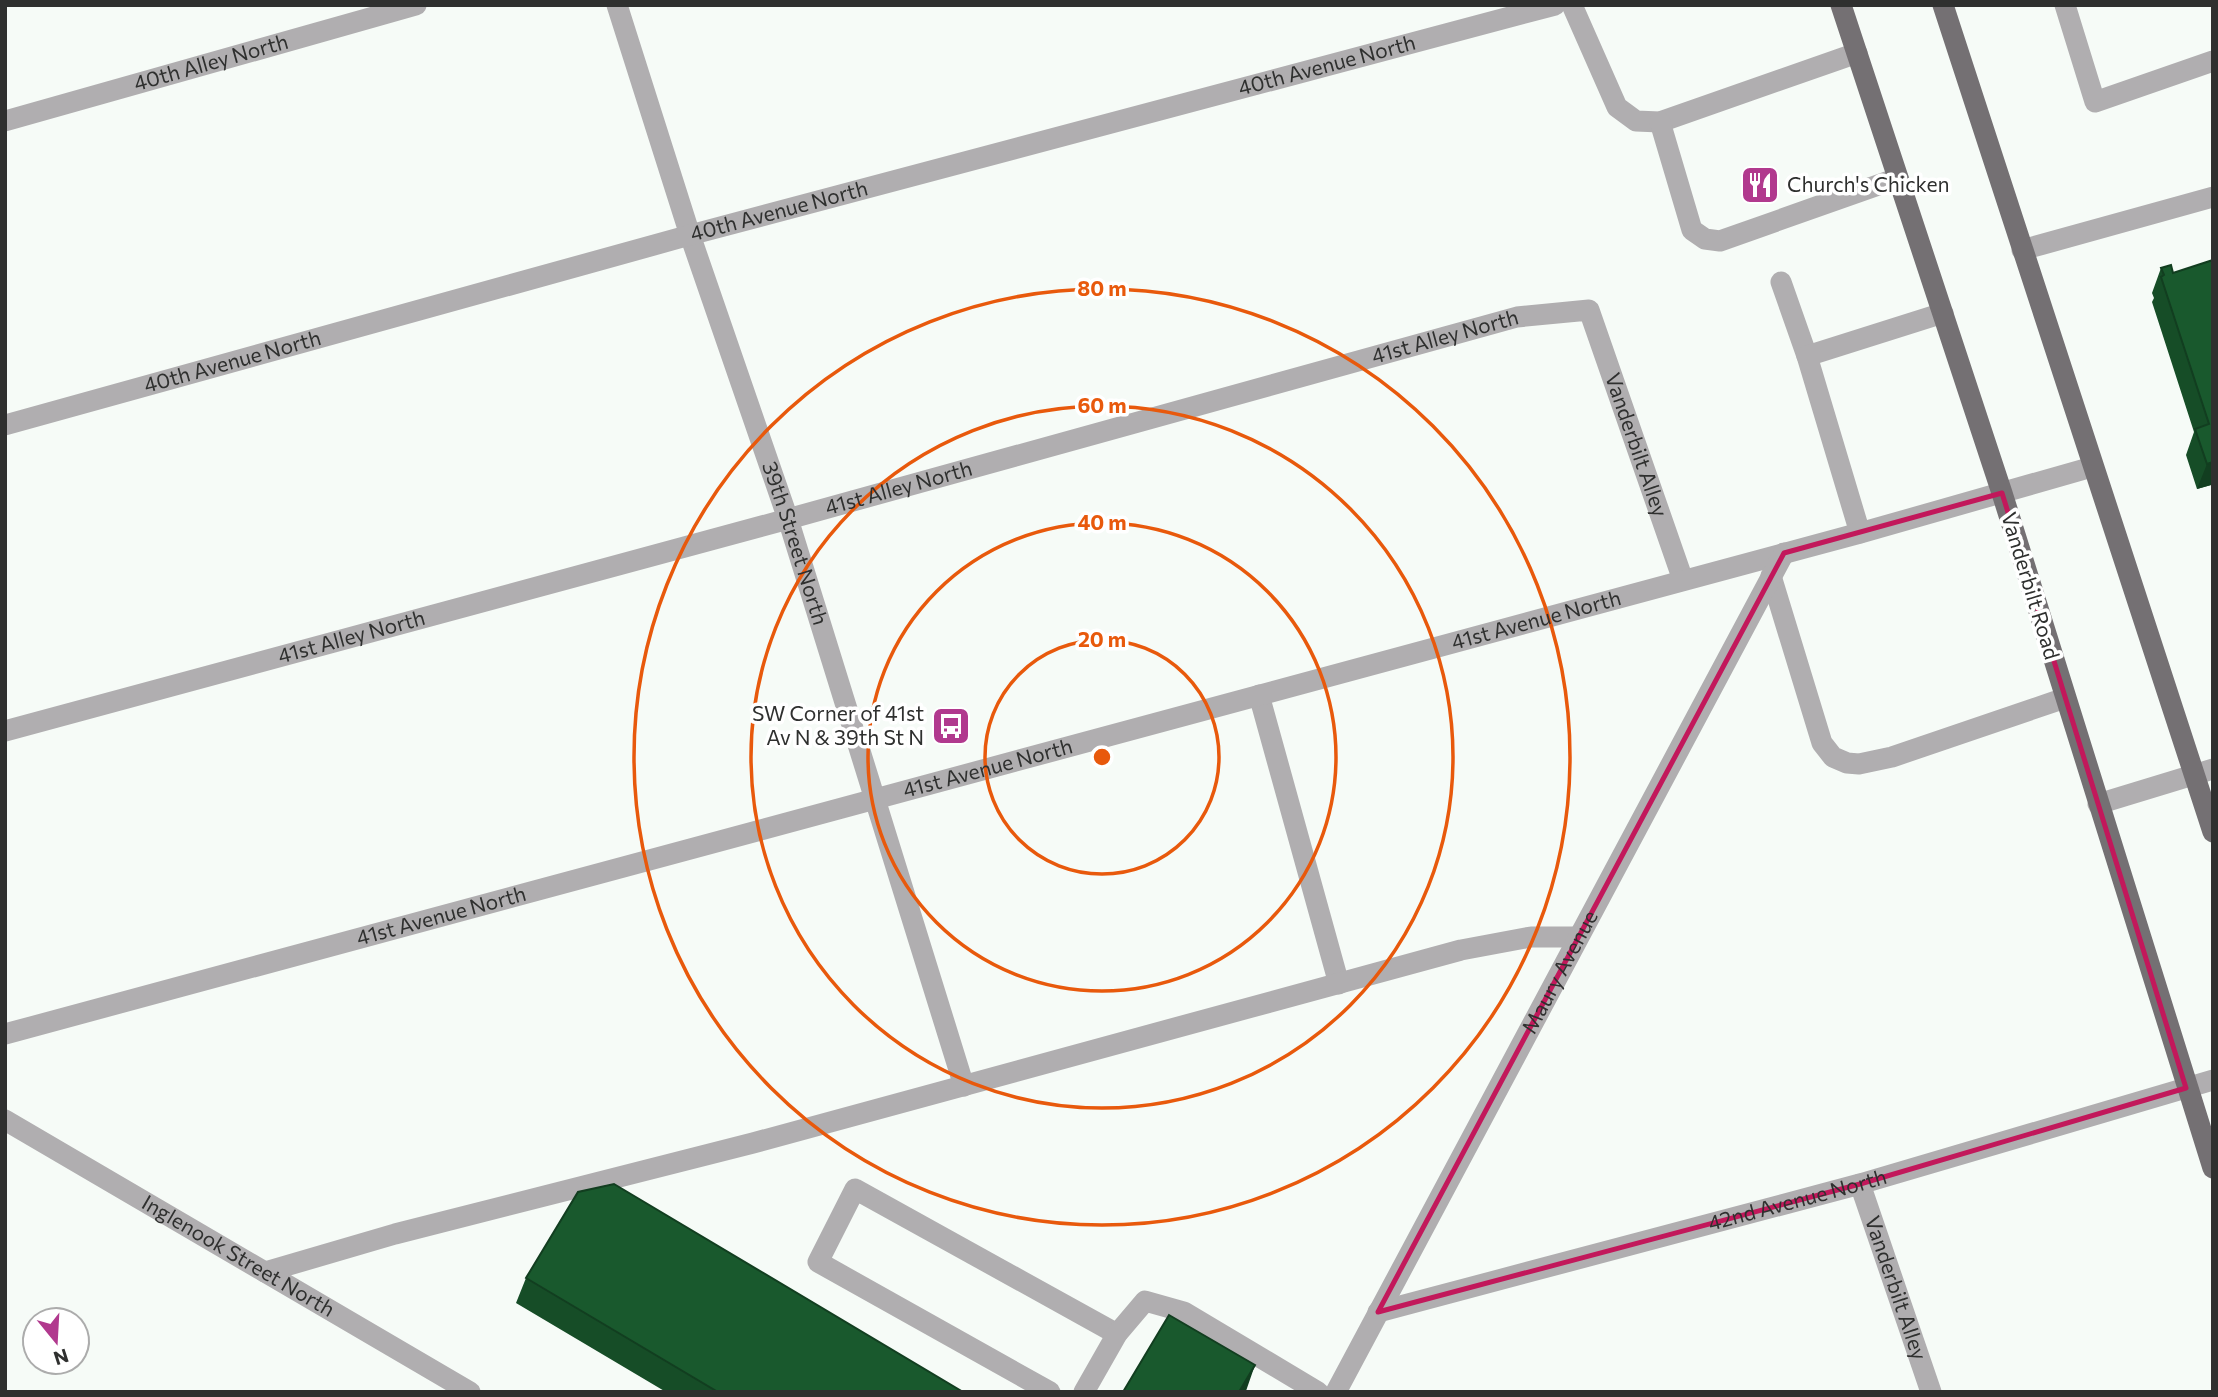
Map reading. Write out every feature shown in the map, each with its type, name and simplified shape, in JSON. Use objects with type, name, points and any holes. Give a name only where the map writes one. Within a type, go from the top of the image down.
[{"type":"main road","name":"Vanderbilt Road","points":[[1841,5],[2002,494],[2213,1168]]},
{"type":"main road","points":[[1942,5],[2092,467],[2203,772],[2213,832]]},
{"type":"street","name":"40th Alley North","points":[[5,121],[416,5]]},
{"type":"street","name":"39th Street North","points":[[617,5],[690,235],[788,519],[964,1086]]},
{"type":"street","name":"40th Avenue North","points":[[5,425],[690,235],[1555,5]]},
{"type":"street","points":[[1572,5],[1617,107],[1636,121],[1660,122],[1857,53]]},
{"type":"street","points":[[2065,5],[2095,102],[2213,61]]},
{"type":"street","points":[[1660,122],[1692,230],[1706,239],[1720,241],[1898,178]]},
{"type":"street","points":[[2022,250],[2213,198]]},
{"type":"street","points":[[1781,282],[1807,356],[1860,533]]},
{"type":"street","name":"41st Alley North","points":[[5,731],[788,519],[1517,317],[1589,310]]},
{"type":"street","name":"Vanderbilt Alley","points":[[1589,310],[1683,580]]},
{"type":"street","points":[[1807,356],[1943,313]]},
{"type":"street","name":"41st Avenue North","points":[[5,1034],[1860,533],[2092,467]]},
{"type":"street","name":"Maury Avenue","points":[[1336,1392],[1784,553]]},
{"type":"street","points":[[1772,576],[1822,743],[1833,757],[1847,763],[1859,764],[1892,757],[2065,698]]},
{"type":"street","points":[[1259,695],[1339,984]]},
{"type":"street","points":[[2098,804],[2203,772]]},
{"type":"street","points":[[265,1272],[395,1234],[964,1086],[1461,950],[1531,936],[1578,937]]},
{"type":"street","name":"42nd Avenue North","points":[[1378,1312],[1860,1184],[2213,1080]]},
{"type":"street","name":"Inglenook Street North","points":[[5,1120],[470,1392]]},
{"type":"street","name":"Vanderbilt Alley","points":[[1860,1184],[1931,1392]]},
{"type":"street","points":[[1050,1392],[818,1262],[855,1189],[1117,1334]]},
{"type":"street","points":[[1084,1392],[1117,1334],[1145,1301],[1184,1312],[1318,1392]]},
{"type":"highlighted area","points":[[2002,493],[2186,1088],[1860,1184],[1378,1312],[1784,553]]},
{"type":"building","points":[[2213,260],[2213,462],[2207,464],[2195,429],[2209,424],[2161,277],[2164,275],[2161,268],[2171,265],[2173,273]]},
{"type":"building","points":[[614,1184],[963,1392],[718,1392],[526,1278],[578,1192]]},
{"type":"building","points":[[1169,1315],[1255,1365],[1239,1392],[1123,1392]]},
{"type":"place","name":"Church's Chicken","points":[[1760,185]]},
{"type":"place","name":"SW Corner of 41st Av N & 39th St N","points":[[951,726]]}]
